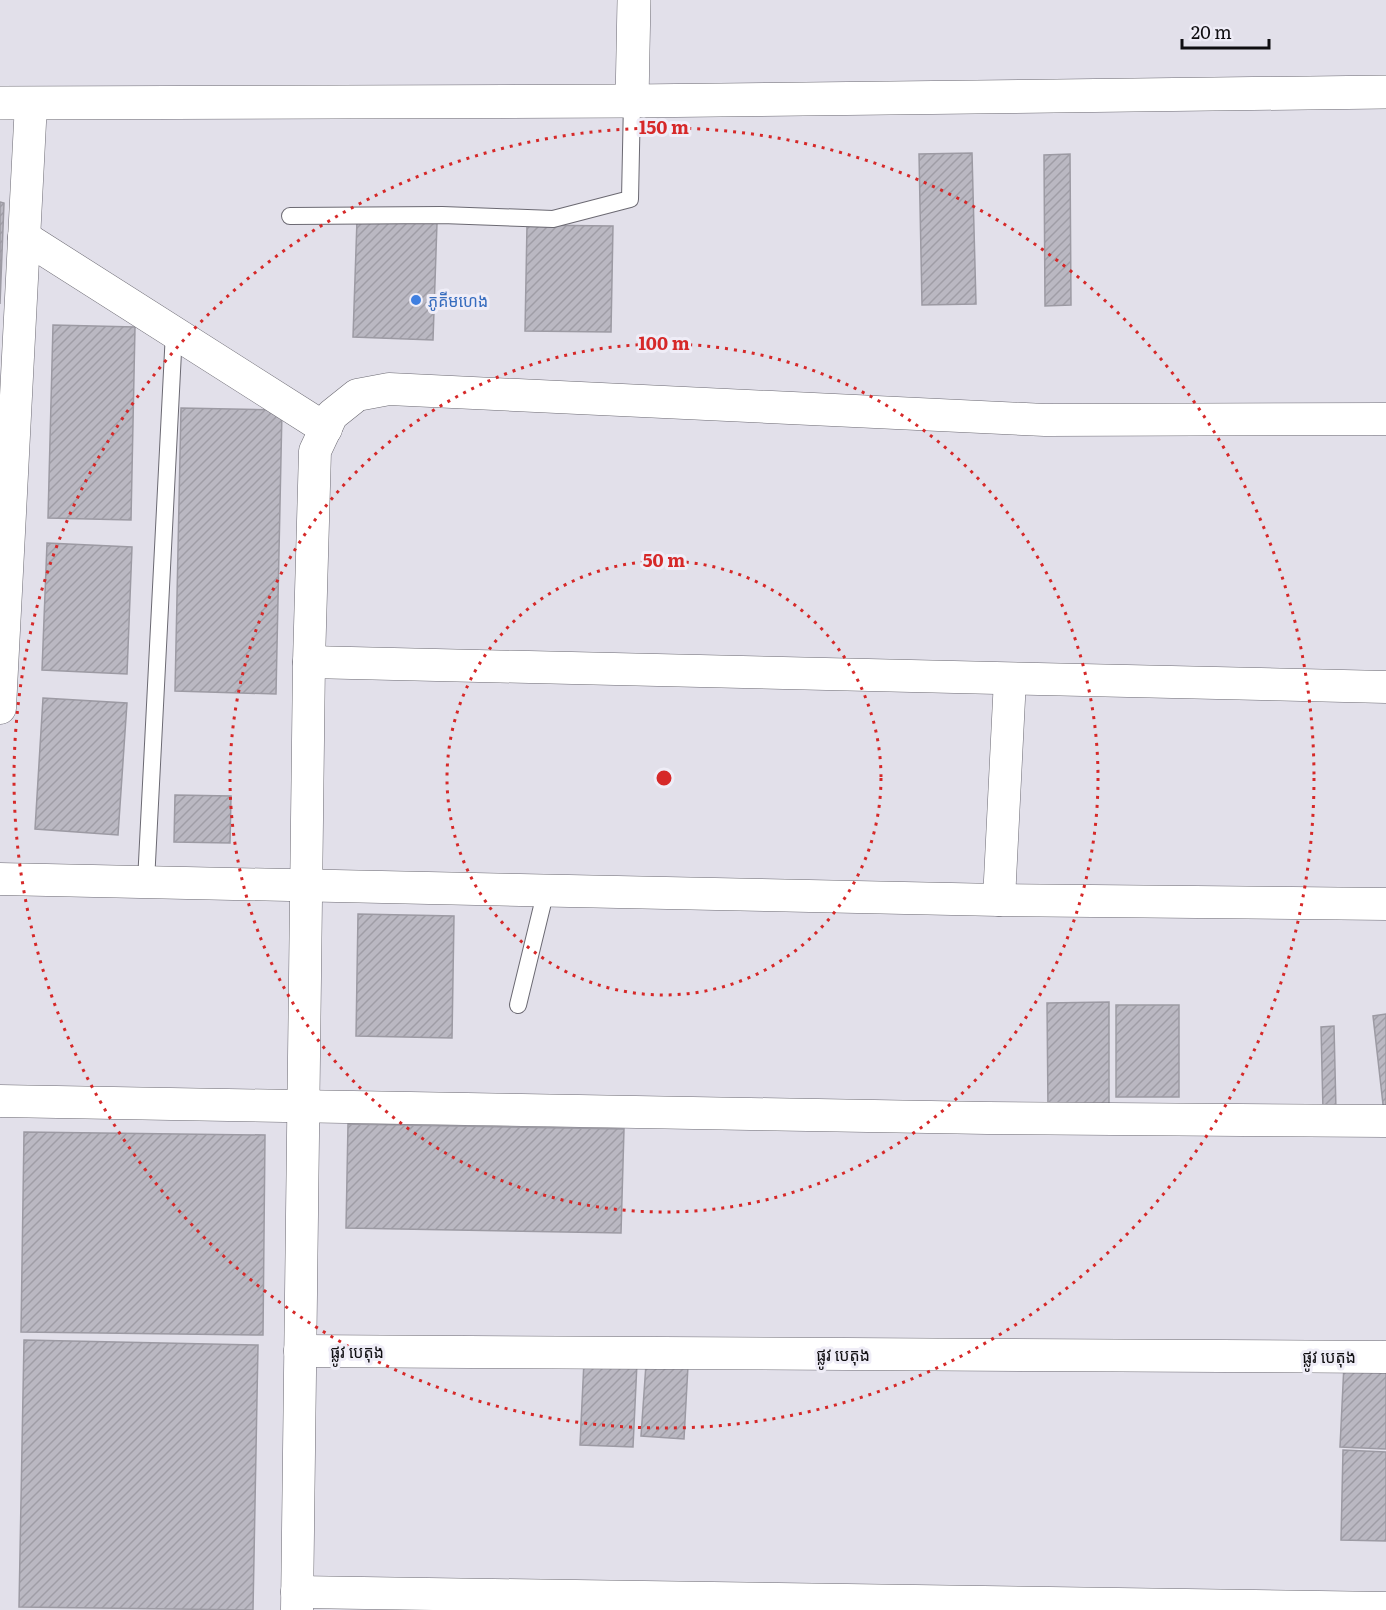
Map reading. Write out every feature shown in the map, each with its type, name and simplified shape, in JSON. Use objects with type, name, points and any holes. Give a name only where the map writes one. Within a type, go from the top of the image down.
[{"type":"main road","points":[[632,101],[634,0]]},
{"type":"main road","points":[[16,103],[632,101],[1386,92]]},
{"type":"street","points":[[0,708],[24,237],[16,103]]},
{"type":"street","points":[[24,237],[326,429]]},
{"type":"street","points":[[1386,419],[1045,420],[390,388],[357,395],[332,415],[315,451],[309,662],[297,1601],[1386,1608]]},
{"type":"street","points":[[309,662],[1386,687]]},
{"type":"street","points":[[999,900],[1010,679]]},
{"type":"street","points":[[0,879],[999,900],[1386,904]]},
{"type":"street","points":[[0,1101],[987,1118],[1386,1121]]},
{"type":"street","name":"ផ្លូវ បេតុង","points":[[300,1351],[1386,1357]]},
{"type":"lane","points":[[290,216],[442,215],[553,219],[630,199],[632,101]]},
{"type":"lane","points":[[146,882],[174,332]]},
{"type":"lane","points":[[518,1005],[546,890]]},
{"type":"building","points":[[972,153],[976,304],[922,305],[919,154]]},
{"type":"building","points":[[1070,154],[1071,305],[1045,306],[1044,155]]},
{"type":"building","points":[[0,202],[4,203],[0,304]]},
{"type":"building","points":[[357,220],[437,223],[433,340],[353,337]]},
{"type":"building","points":[[527,225],[613,226],[611,332],[525,331]]},
{"type":"building","points":[[53,325],[135,327],[131,520],[48,518]]},
{"type":"building","points":[[181,408],[282,410],[276,694],[175,691]]},
{"type":"building","points":[[47,543],[132,547],[127,674],[42,670]]},
{"type":"building","points":[[43,698],[127,703],[118,835],[35,829]]},
{"type":"building","points":[[175,795],[231,796],[230,843],[174,842]]},
{"type":"building","points":[[358,914],[454,916],[452,1038],[356,1036]]},
{"type":"building","points":[[1109,1002],[1109,1110],[1048,1110],[1047,1003]]},
{"type":"building","points":[[1116,1005],[1179,1005],[1179,1097],[1116,1097]]},
{"type":"building","points":[[1386,1014],[1386,1113],[1384,1113],[1373,1016]]},
{"type":"building","points":[[1334,1026],[1336,1111],[1323,1111],[1321,1027]]},
{"type":"building","points":[[348,1124],[624,1129],[621,1233],[346,1228]]},
{"type":"building","points":[[24,1132],[265,1135],[263,1335],[21,1332]]},
{"type":"building","points":[[24,1340],[258,1345],[253,1610],[19,1607]]},
{"type":"building","points":[[584,1361],[637,1363],[633,1447],[580,1445]]},
{"type":"building","points":[[646,1364],[688,1366],[684,1439],[641,1436]]},
{"type":"building","points":[[1344,1364],[1386,1367],[1386,1449],[1340,1447]]},
{"type":"building","points":[[1343,1450],[1386,1452],[1386,1541],[1341,1540]]},
{"type":"place","name":"ភូគីមហេង","points":[[416,300]]}]
